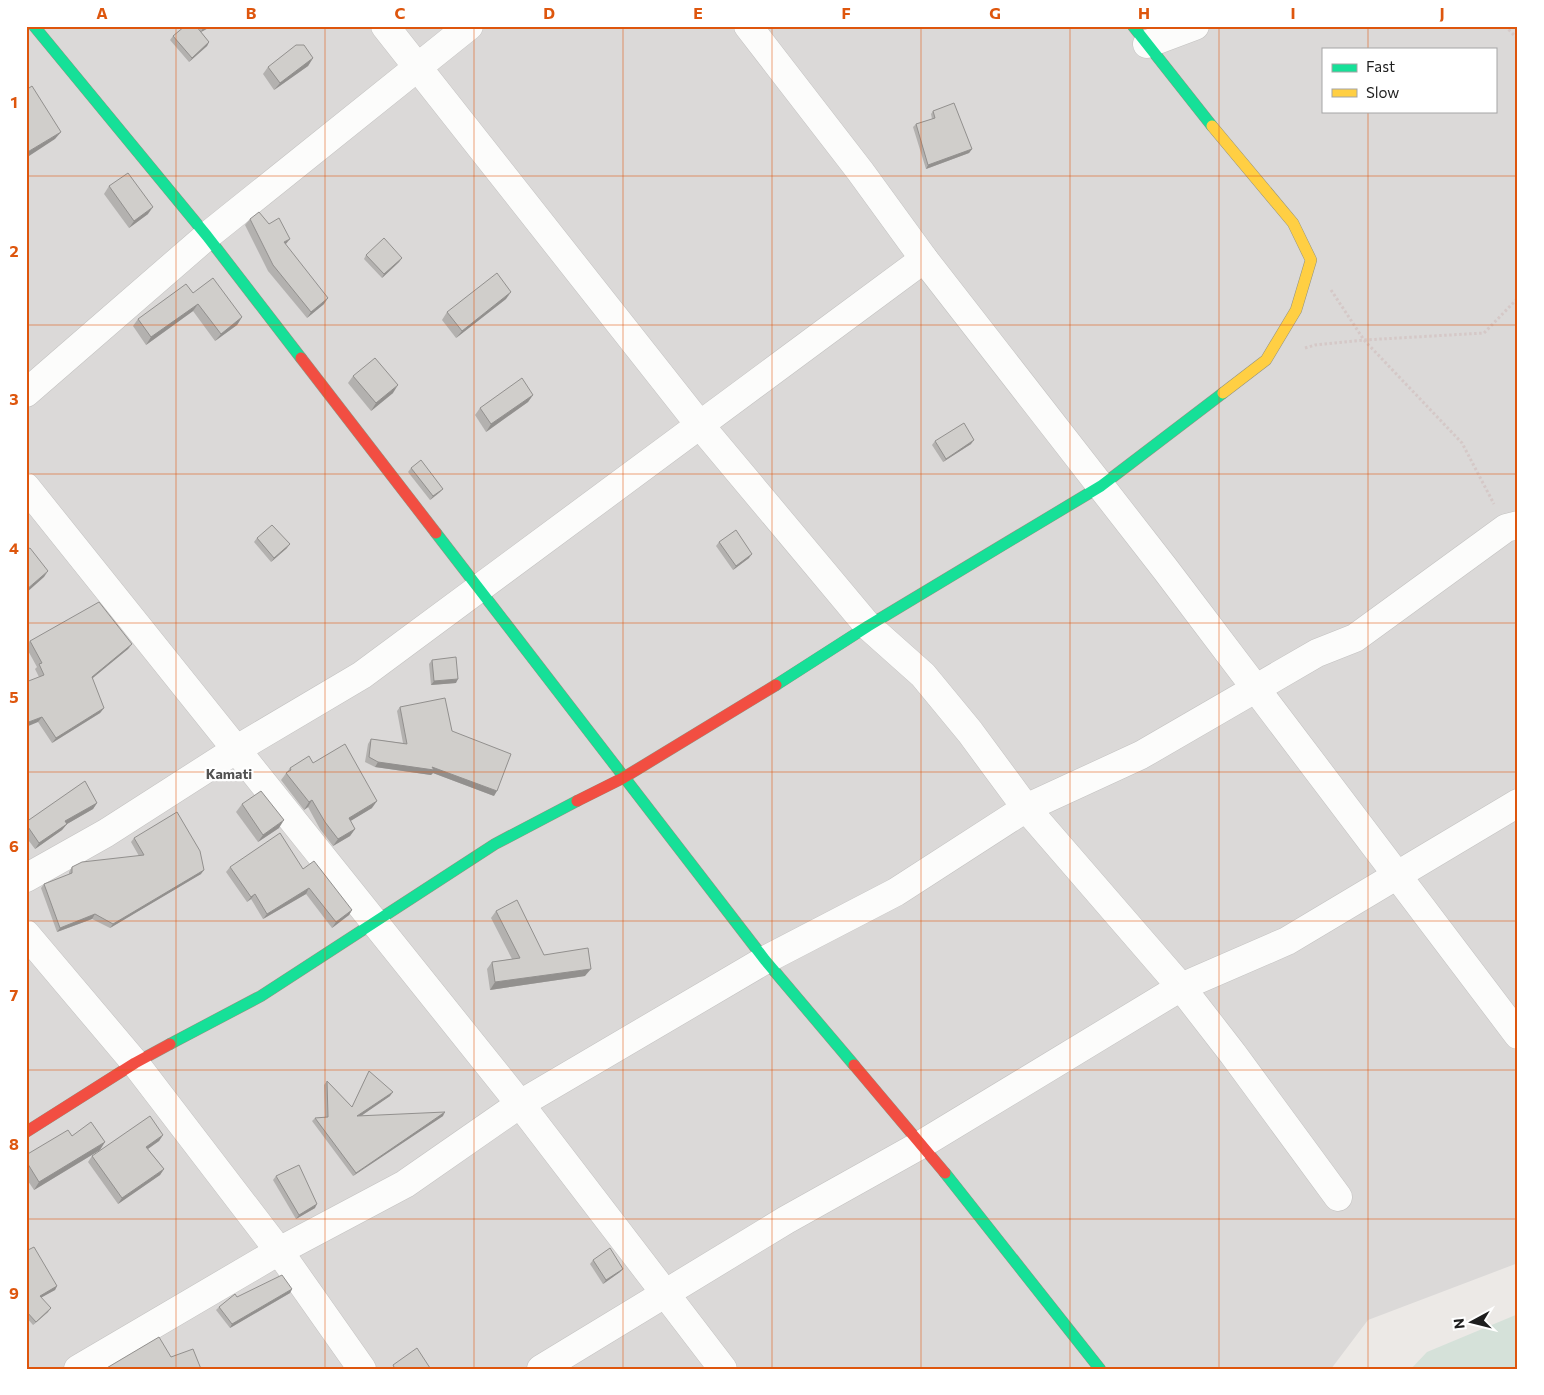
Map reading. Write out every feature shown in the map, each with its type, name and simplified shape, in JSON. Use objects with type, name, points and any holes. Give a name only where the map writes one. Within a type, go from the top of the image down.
[{"type":"street","points":[[34,26],[206,236],[765,960],[922,1144],[1100,1369]]},
{"type":"street","points":[[385,26],[699,424],[868,626],[923,674],[970,732],[1026,808],[1181,987],[1233,1054],[1338,1197]]},
{"type":"street","points":[[26,393],[206,236],[469,26]]},
{"type":"street","points":[[748,26],[860,171],[924,259],[1256,689],[1518,1035]]},
{"type":"street","points":[[26,1132],[135,1063],[261,996],[495,844],[623,778],[738,710],[868,626],[1101,486],[1266,360],[1296,310],[1311,260],[1293,223],[1216,131],[1140,35],[1195,26]]},
{"type":"street","points":[[26,878],[106,833],[237,750],[362,675],[924,259]]},
{"type":"street","points":[[26,487],[520,1104],[666,1292],[723,1369]]},
{"type":"street","points":[[78,1369],[279,1252],[405,1184],[520,1104],[765,960],[896,892],[1026,808],[1141,755],[1317,653],[1355,638],[1512,526]]},
{"type":"street","points":[[541,1369],[786,1220],[922,1144],[1181,987],[1287,941],[1518,803]]},
{"type":"street","points":[[26,934],[135,1063],[279,1252],[362,1369]]},
{"type":"path","points":[[1505,26],[1518,39]]},
{"type":"path","points":[[1311,260],[1364,340],[1462,443],[1512,526]]},
{"type":"path","points":[[1266,360],[1315,345],[1364,340],[1484,333],[1518,298]]},
{"type":"shaded area","points":[[26,26],[1518,26],[1518,1263],[1368,1320],[1331,1369],[26,1369]]},
{"type":"shaded area","points":[[1518,1314],[1518,1369],[1411,1369],[1427,1352]]},
{"type":"building","points":[[185,26],[196,26],[209,42],[192,58],[173,36]]},
{"type":"building","points":[[296,45],[304,45],[313,58],[280,83],[268,67]]},
{"type":"building","points":[[32,86],[61,132],[26,153],[26,90]]},
{"type":"building","points":[[954,103],[972,149],[928,165],[916,124],[935,118],[933,111]]},
{"type":"building","points":[[128,173],[153,207],[134,221],[109,186]]},
{"type":"building","points":[[259,212],[269,224],[279,218],[290,239],[284,242],[328,298],[311,312],[273,265],[250,219]]},
{"type":"building","points":[[384,238],[402,258],[384,274],[366,255]]},
{"type":"building","points":[[497,273],[511,292],[462,331],[447,312]]},
{"type":"building","points":[[213,278],[242,317],[221,334],[198,304],[151,337],[138,319],[186,284],[193,293]]},
{"type":"building","points":[[375,358],[398,385],[376,403],[353,376]]},
{"type":"building","points":[[522,378],[533,395],[491,424],[480,408]]},
{"type":"building","points":[[964,423],[974,440],[946,459],[935,441]]},
{"type":"building","points":[[421,460],[443,489],[433,496],[411,468]]},
{"type":"building","points":[[272,525],[290,544],[274,558],[257,538]]},
{"type":"building","points":[[736,530],[752,554],[736,566],[719,542]]},
{"type":"building","points":[[30,548],[48,571],[26,590],[26,550]]},
{"type":"building","points":[[99,602],[132,644],[92,677],[104,708],[56,738],[42,717],[26,723],[26,682],[44,675],[39,664],[42,663],[30,641]]},
{"type":"building","points":[[456,657],[458,679],[434,681],[432,660]]},
{"type":"building","points":[[445,698],[452,731],[511,754],[497,791],[432,767],[434,770],[378,762],[369,757],[371,739],[407,744],[400,707]]},
{"type":"building","points":[[345,744],[377,801],[349,818],[355,829],[338,839],[312,800],[309,802],[286,773],[291,770],[290,768],[309,756],[313,763]]},
{"type":"building","points":[[85,781],[97,803],[65,821],[67,824],[39,843],[26,822]]},
{"type":"building","points":[[261,791],[284,820],[263,835],[242,804]]},
{"type":"building","points":[[177,812],[200,851],[204,870],[113,924],[95,914],[60,928],[44,884],[72,873],[72,867],[82,862],[144,855],[134,838]]},
{"type":"building","points":[[280,833],[303,869],[314,861],[352,910],[336,922],[309,888],[267,914],[255,894],[251,897],[230,867]]},
{"type":"building","points":[[517,900],[544,955],[588,948],[591,969],[495,982],[492,962],[520,958],[496,911]]},
{"type":"building","points":[[369,1071],[393,1092],[357,1116],[445,1112],[356,1173],[315,1118],[328,1117],[327,1081],[352,1107]]},
{"type":"building","points":[[150,1116],[163,1135],[146,1147],[164,1169],[122,1198],[92,1156]]},
{"type":"building","points":[[91,1122],[105,1142],[39,1182],[26,1161],[26,1155],[68,1130],[72,1136]]},
{"type":"building","points":[[299,1165],[317,1204],[299,1215],[276,1176]]},
{"type":"building","points":[[34,1247],[57,1286],[40,1296],[51,1308],[36,1322],[26,1311],[26,1251]]},
{"type":"building","points":[[610,1248],[623,1269],[606,1280],[593,1260]]},
{"type":"building","points":[[282,1275],[292,1289],[232,1324],[219,1307],[235,1294],[237,1297]]},
{"type":"building","points":[[159,1337],[171,1357],[193,1349],[201,1369],[105,1369]]},
{"type":"building","points":[[417,1348],[430,1368],[395,1369],[393,1365]]},
{"type":"traffic: fast","points":[[34,26],[207,236],[301,358]]},
{"type":"traffic: fast","points":[[1133,26],[1212,126]]},
{"type":"traffic: fast","points":[[776,685],[868,626],[1101,486],[1223,393]]},
{"type":"traffic: fast","points":[[436,533],[765,960],[854,1065]]},
{"type":"traffic: fast","points":[[170,1044],[261,996],[495,844],[577,801]]},
{"type":"traffic: fast","points":[[945,1173],[1100,1369]]},
{"type":"traffic: slow","points":[[1212,126],[1293,223],[1311,260],[1296,310],[1266,360],[1223,393]]},
{"type":"traffic: jam","points":[[301,358],[436,533]]},
{"type":"traffic: jam","points":[[577,801],[623,778],[776,685]]},
{"type":"traffic: jam","points":[[26,1132],[135,1063],[170,1044]]},
{"type":"traffic: jam","points":[[854,1065],[945,1173]]},
{"type":"district","name":"Kamati","points":[[229,774]]}]
